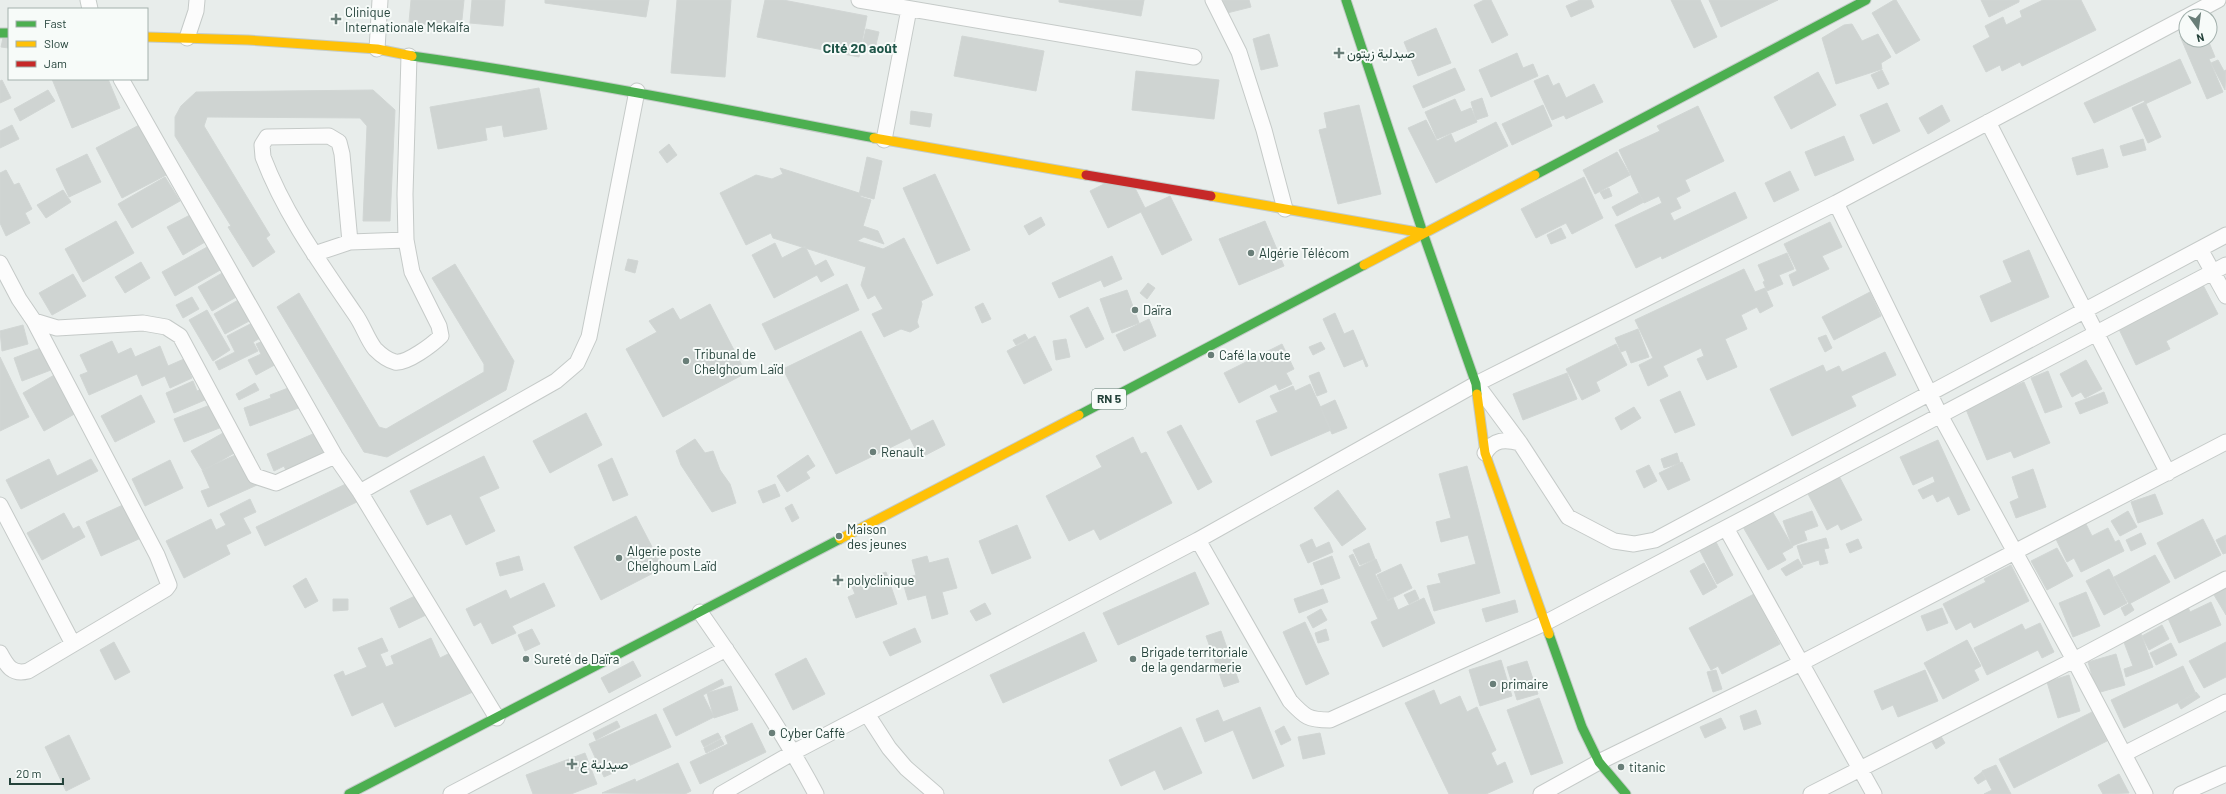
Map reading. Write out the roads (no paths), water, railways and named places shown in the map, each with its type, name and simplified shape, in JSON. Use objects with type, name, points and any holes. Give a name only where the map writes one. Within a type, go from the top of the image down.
[{"type":"street","points":[[187,38],[196,11],[197,0]]},
{"type":"street","points":[[377,49],[380,0]]},
{"type":"street","points":[[860,0],[1194,56]]},
{"type":"street","points":[[1213,0],[1239,52],[1264,130],[1285,209]]},
{"type":"street","points":[[1346,0],[1422,233],[1476,384],[1485,454],[1582,727],[1599,762],[1626,794]]},
{"type":"street","name":"RN 5","points":[[349,794],[700,612],[1866,0]]},
{"type":"street","points":[[2202,8],[2218,0]]},
{"type":"street","points":[[884,140],[909,9]]},
{"type":"street","points":[[721,794],[794,752],[1198,540],[1476,384],[1836,203],[2178,21]]},
{"type":"street","points":[[148,37],[248,40],[377,49],[409,56],[512,70],[637,91],[884,140],[1422,233]]},
{"type":"street","points":[[350,242],[342,154],[339,142],[329,136],[267,137],[262,145],[263,157],[268,172],[303,239],[362,324],[374,348],[384,357],[395,362],[404,362],[436,342],[441,336],[440,326],[412,272],[406,240],[405,194],[409,56]]},
{"type":"street","points":[[122,80],[335,456],[360,492],[497,718]]},
{"type":"street","points":[[360,492],[556,381],[577,364],[589,337],[637,91]]},
{"type":"street","points":[[1988,122],[2168,473]]},
{"type":"street","points":[[1836,203],[1940,415],[2074,660],[2145,794]]},
{"type":"street","points":[[1476,384],[1520,443],[1568,517],[1614,541],[1634,544],[1655,540],[2226,235]]},
{"type":"street","points":[[314,254],[350,242],[406,240]]},
{"type":"street","points":[[2200,249],[2220,268],[2226,296]]},
{"type":"street","points":[[0,263],[19,299],[34,321],[157,555],[169,584],[166,589],[28,671],[21,673],[13,672],[8,668],[0,653]]},
{"type":"street","points":[[1198,540],[1290,701],[1300,713],[1313,720],[1330,720],[1545,623],[2220,268]]},
{"type":"street","points":[[34,321],[57,328],[143,323],[166,327],[180,336],[255,476],[266,481],[276,483],[335,456]]},
{"type":"street","points":[[1485,454],[1489,446],[1497,441],[1507,440],[1520,443]]},
{"type":"street","points":[[1541,794],[1599,762],[1801,663],[2226,442]]},
{"type":"street","points":[[0,505],[6,530],[73,644]]},
{"type":"street","points":[[1726,528],[1874,794]]},
{"type":"street","points":[[1811,794],[2074,660],[2226,580]]},
{"type":"street","points":[[700,612],[794,752],[816,794]]},
{"type":"street","points":[[450,794],[726,649]]},
{"type":"street","points":[[2124,754],[2226,702]]},
{"type":"street","points":[[867,714],[889,748],[906,768],[936,794]]},
{"type":"street","points":[[2181,794],[2226,774]]},
{"type":"place","name":"Clinique Internationale Mekalfa","points":[[336,19]]},
{"type":"place","name":"صيدلية زيتون","points":[[1339,53]]},
{"type":"place","name":"Algérie Télécom","points":[[1251,253]]},
{"type":"place","name":"Daïra","points":[[1135,310]]},
{"type":"place","name":"Café la voute","points":[[1211,355]]},
{"type":"place","name":"Tribunal de Chelghoum Laïd","points":[[686,361]]},
{"type":"place","name":"Renault","points":[[873,452]]},
{"type":"place","name":"Maison des jeunes","points":[[839,536]]},
{"type":"place","name":"Algerie poste Chelghoum Laïd","points":[[619,558]]},
{"type":"place","name":"polyclinique","points":[[838,580]]},
{"type":"place","name":"Sureté de Daïra","points":[[526,659]]},
{"type":"place","name":"Brigade territoriale de la gendarmerie","points":[[1133,659]]},
{"type":"place","name":"primaire","points":[[1493,684]]},
{"type":"place","name":"Cyber Caffè","points":[[772,733]]},
{"type":"place","name":"صيدلية ع","points":[[572,764]]},
{"type":"place","name":"titanic","points":[[1621,767]]},
{"type":"district","name":"Cité 20 août","points":[[860,48]]}]
